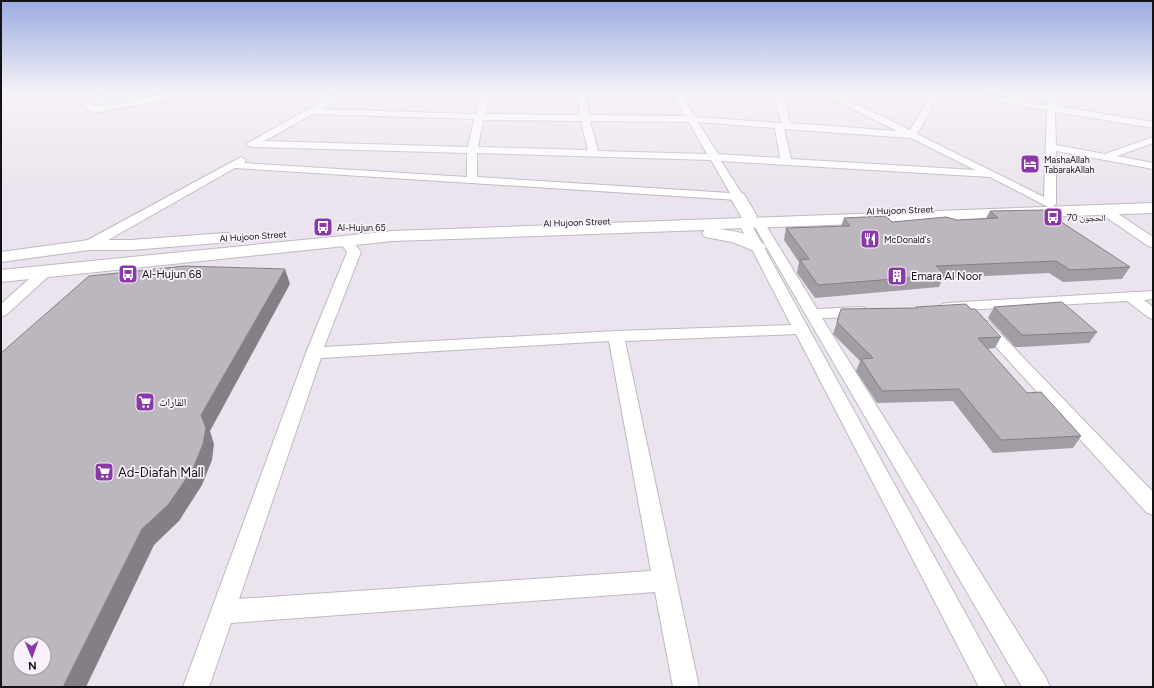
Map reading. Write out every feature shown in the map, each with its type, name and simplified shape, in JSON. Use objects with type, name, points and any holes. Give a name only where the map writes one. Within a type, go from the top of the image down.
[{"type":"main road","points":[[738,197],[751,220]]},
{"type":"main road","name":"Al Hujoon Street","points":[[7,275],[393,236],[664,226],[1153,199]]},
{"type":"main road","name":"Al Hujoon Street","points":[[1,256],[89,245],[131,245],[318,232],[1153,208]]},
{"type":"main road","points":[[664,226],[684,232],[729,235],[744,240],[757,247]]},
{"type":"main road","points":[[7,275],[9,266],[20,260],[131,245]]},
{"type":"street","points":[[285,125],[251,144],[714,156],[992,174]]},
{"type":"street","points":[[472,180],[472,150],[478,125]]},
{"type":"street","points":[[587,125],[594,153]]},
{"type":"street","points":[[695,125],[738,197]]},
{"type":"street","points":[[782,125],[786,161]]},
{"type":"street","points":[[783,125],[912,135]]},
{"type":"street","points":[[892,125],[1050,204],[1051,125]]},
{"type":"street","points":[[912,135],[918,125]]},
{"type":"street","points":[[1104,157],[1153,140]]},
{"type":"street","points":[[89,245],[233,165],[266,144]]},
{"type":"street","points":[[1050,147],[1153,166]]},
{"type":"street","points":[[233,165],[738,197]]},
{"type":"street","points":[[1104,210],[1153,243]]},
{"type":"street","points":[[751,220],[757,247],[807,322],[1037,687]]},
{"type":"street","points":[[751,220],[807,322],[993,687]]},
{"type":"street","points":[[196,687],[224,612],[314,353],[354,252],[344,240]]},
{"type":"street","points":[[1,312],[45,272]]},
{"type":"street","points":[[935,308],[1153,295]]},
{"type":"street","points":[[1130,296],[1153,314]]},
{"type":"street","points":[[966,306],[1153,506]]},
{"type":"street","points":[[314,353],[616,336],[807,322],[874,311]]},
{"type":"street","points":[[616,336],[686,687]]},
{"type":"street","points":[[224,612],[664,581]]},
{"type":"building","points":[[1043,210],[1130,267],[1070,270],[1056,261],[936,266],[945,275],[818,285],[800,260],[809,259],[786,228],[850,226],[844,218],[886,216],[892,222],[946,217],[957,220],[998,218],[990,211]]},
{"type":"building","name":"Ad-Diafah Mall","points":[[185,266],[285,269],[201,415],[206,428],[203,444],[193,469],[168,505],[142,529],[63,687],[1,687],[1,353],[89,276]]},
{"type":"building","points":[[1062,302],[1097,332],[1022,335],[994,307]]},
{"type":"building","points":[[966,304],[971,309],[975,309],[1001,337],[978,338],[1027,393],[1041,392],[1081,436],[1001,440],[959,389],[882,391],[861,359],[873,358],[837,322],[841,309],[917,308],[916,307]]},
{"type":"place","name":"MashaAllah TabarakAllah","points":[[1030,164]]},
{"type":"place","name":"الحجون 70","points":[[1053,217]]},
{"type":"place","name":"Al-Hujun 65","points":[[323,227]]},
{"type":"place","name":"McDonald's","points":[[870,239]]},
{"type":"place","name":"Al-Hujun 68","points":[[128,274]]},
{"type":"place","name":"Emara Al Noor","points":[[897,276]]},
{"type":"place","name":"القارات","points":[[145,402]]},
{"type":"place","name":"Ad-Diafah Mall","points":[[104,472]]}]
